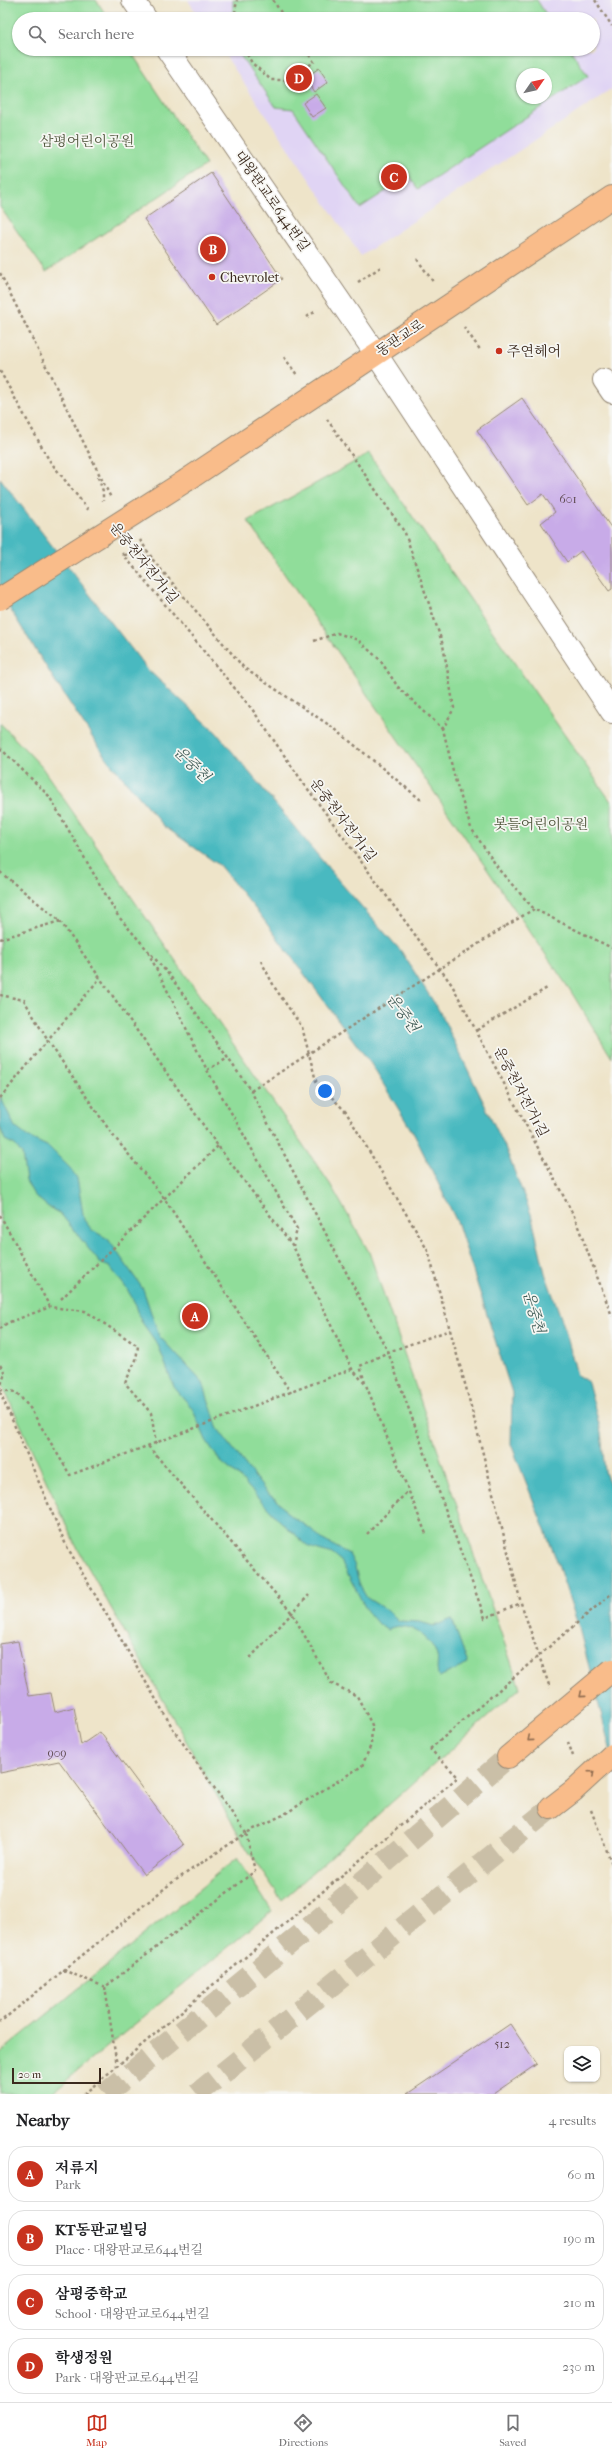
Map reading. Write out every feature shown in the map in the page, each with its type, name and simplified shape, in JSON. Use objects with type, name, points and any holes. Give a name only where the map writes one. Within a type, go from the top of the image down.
[{"type":"main road","name":"동판교로","points":[[0,599],[187,480],[612,197]]},
{"type":"main road","points":[[508,1757],[612,1670]]},
{"type":"main road","points":[[551,1808],[573,1791],[612,1755]]},
{"type":"street","points":[[133,0],[141,12]]},
{"type":"street","name":"대왕판교로644번길","points":[[172,56],[376,354],[612,712]]},
{"type":"path","points":[[235,12],[237,0]]},
{"type":"path","points":[[273,0],[281,12]]},
{"type":"path","points":[[595,0],[612,26]]},
{"type":"path","points":[[248,56],[252,63],[272,80],[287,80],[314,62],[310,56]]},
{"type":"path","points":[[0,273],[114,503]]},
{"type":"path","points":[[0,372],[49,460],[91,514]]},
{"type":"path","points":[[345,445],[405,533],[443,645],[454,708],[443,729]]},
{"type":"path","points":[[95,467],[103,491],[102,505]]},
{"type":"path","points":[[136,535],[153,560],[244,668],[335,729],[421,800]]},
{"type":"path","name":"운중천자전거1길","points":[[119,549],[252,709],[302,782],[452,985],[574,1216],[612,1316]]},
{"type":"path","points":[[124,555],[144,554],[153,560]]},
{"type":"path","points":[[314,641],[337,633],[358,640],[380,660],[398,687],[443,729],[455,779],[471,828],[500,871],[534,909],[612,948]]},
{"type":"path","points":[[0,748],[49,796],[118,916],[170,976],[251,1091],[388,1352],[486,1618],[521,1603],[428,1251],[346,1112],[316,1081],[302,1027],[275,988],[261,961]]},
{"type":"path","points":[[0,872],[60,921],[218,1146],[293,1246],[352,1370],[366,1384]]},
{"type":"path","points":[[251,1091],[534,909]]},
{"type":"path","points":[[0,939],[60,921]]},
{"type":"path","points":[[146,948],[207,1070],[297,1229],[293,1246]]},
{"type":"path","points":[[0,1098],[100,978]]},
{"type":"path","points":[[477,1030],[547,988]]},
{"type":"path","points":[[0,995],[24,1000],[48,1041],[112,1134],[164,1198],[291,1393]]},
{"type":"path","points":[[207,1070],[228,1058]]},
{"type":"path","points":[[61,1300],[154,1207],[218,1146]]},
{"type":"path","points":[[0,1215],[50,1307]]},
{"type":"path","points":[[0,1329],[7,1323],[50,1307],[85,1311],[138,1346],[136,1360],[125,1383],[151,1413],[156,1444]]},
{"type":"path","points":[[426,1534],[407,1492],[360,1366],[388,1352],[450,1330]]},
{"type":"path","points":[[0,1365],[5,1373],[0,1390],[66,1545],[175,1732],[246,1833],[255,1871],[105,1987]]},
{"type":"path","points":[[0,1390],[16,1392],[30,1408],[70,1475],[352,1370]]},
{"type":"path","points":[[0,2022],[62,1970],[170,1884],[246,1833],[283,1815],[362,1766],[371,1745],[372,1725],[357,1696],[331,1684],[292,1613],[148,1446]]},
{"type":"path","points":[[368,1534],[407,1492]]},
{"type":"path","points":[[84,2094],[458,1777],[430,1749],[612,1593]]},
{"type":"path","points":[[250,1658],[309,1595]]},
{"type":"path","points":[[62,1970],[105,1987]]},
{"type":"path","points":[[105,1987],[117,2066]]},
{"type":"shaded area","points":[[188,0],[612,0],[612,89],[361,256],[226,56],[600,56],[600,12],[196,12]]},
{"type":"green space","name":"삼평어린이공원","points":[[0,0],[96,0],[104,12],[12,12],[12,56],[134,56],[206,165],[46,272],[0,207]]},
{"type":"green space","points":[[233,0],[537,0],[545,12],[233,12]]},
{"type":"green space","points":[[241,56],[575,56],[588,76],[552,100],[552,68],[516,68],[516,104],[546,104],[418,189],[409,176],[360,208],[293,109],[276,107]]},
{"type":"green space","name":"봇들어린이공원","points":[[369,454],[612,803],[612,1058],[570,990],[248,521]]},
{"type":"green space","points":[[0,723],[41,766],[330,1184],[369,1252],[520,1688],[282,1900],[247,1849],[75,1544],[0,1380]]},
{"type":"green space","points":[[237,1858],[272,1911],[50,2094],[0,2094],[0,2053]]},
{"type":"water","name":"운중천","points":[[0,478],[147,669],[216,732],[339,881],[401,951],[440,1012],[505,1147],[531,1214],[545,1273],[565,1329],[577,1375],[588,1382],[601,1432],[605,1472],[612,1491],[612,1756],[579,1628],[555,1556],[511,1444],[512,1393],[458,1224],[415,1136],[371,1064],[261,916],[219,865],[164,826],[106,758],[57,684],[0,593]]},
{"type":"water","points":[[0,1096],[15,1127],[28,1137],[49,1147],[70,1168],[77,1178],[84,1220],[92,1230],[108,1239],[143,1289],[159,1336],[203,1383],[218,1429],[267,1493],[278,1501],[288,1514],[311,1529],[323,1540],[349,1554],[354,1564],[360,1586],[367,1598],[391,1613],[399,1621],[420,1622],[434,1626],[452,1619],[468,1664],[439,1677],[437,1670],[437,1656],[430,1642],[424,1636],[417,1631],[402,1626],[387,1630],[378,1624],[367,1611],[341,1561],[332,1554],[309,1547],[279,1520],[239,1477],[220,1461],[206,1440],[192,1408],[174,1387],[158,1345],[141,1321],[136,1305],[127,1289],[110,1267],[100,1263],[60,1213],[47,1206],[34,1195],[26,1181],[22,1154],[15,1145],[5,1140],[0,1127]]},
{"type":"building","points":[[319,68],[328,82],[314,92],[305,78]]},
{"type":"building","points":[[316,94],[326,108],[312,117],[303,103]]},
{"type":"building","points":[[211,173],[282,279],[216,325],[144,219]]},
{"type":"building","points":[[522,398],[612,529],[612,589],[609,591],[581,551],[567,562],[541,523],[555,512],[543,494],[528,505],[477,430]]},
{"type":"building","points":[[18,1641],[29,1696],[51,1693],[55,1712],[74,1707],[81,1745],[100,1732],[184,1845],[144,1875],[59,1761],[0,1773],[0,1644]]},
{"type":"building","points":[[510,2024],[537,2064],[493,2094],[407,2094]]},
{"type":"tunnel","points":[[105,2094],[305,1931],[508,1757]]},
{"type":"tunnel","points":[[197,2094],[551,1808]]},
{"type":"place","name":"학생정원","points":[[299,78]]},
{"type":"place","name":"삼평중학교","points":[[394,177]]},
{"type":"place","name":"KT동판교빌딩","points":[[213,249]]},
{"type":"place","name":"Chevrolet","points":[[212,277]]},
{"type":"place","name":"주연헤어","points":[[499,351]]},
{"type":"place","name":"저류지","points":[[195,1316]]}]
